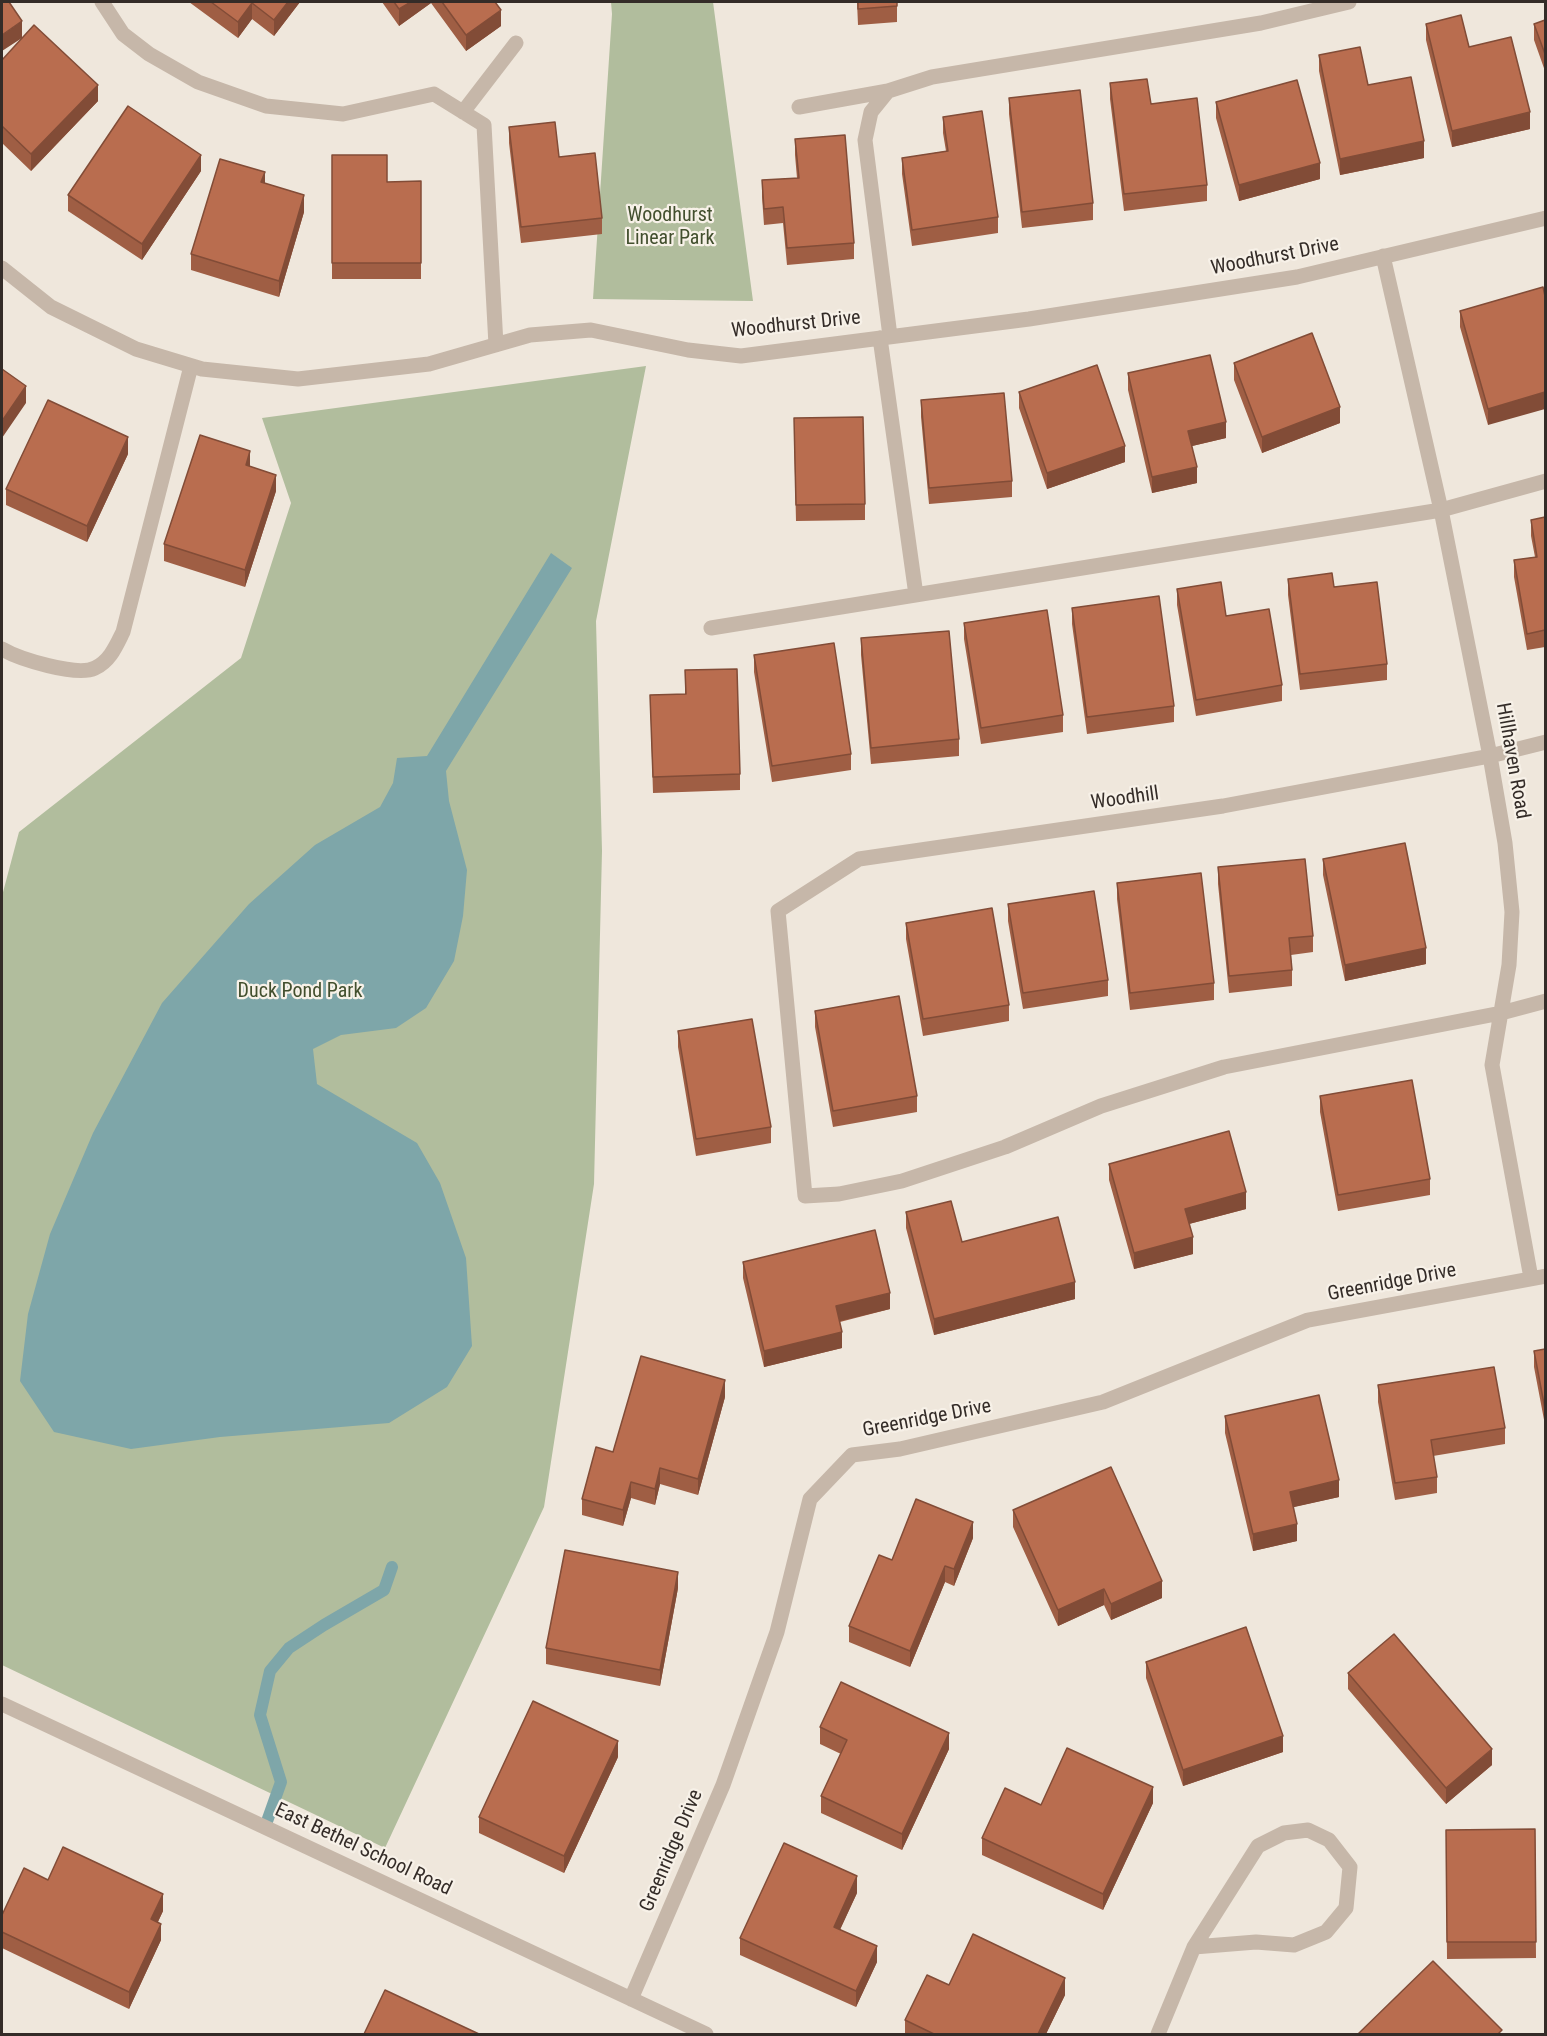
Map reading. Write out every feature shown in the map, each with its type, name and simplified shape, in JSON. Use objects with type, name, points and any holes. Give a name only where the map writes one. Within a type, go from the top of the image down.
[{"type":"street","points":[[102,2],[123,34],[148,54],[198,82],[266,106],[343,114],[434,94],[484,125],[496,345]]},
{"type":"street","points":[[799,107],[888,91],[932,76],[1261,23],[1349,2]]},
{"type":"street","points":[[463,112],[516,44]]},
{"type":"street","points":[[888,91],[871,112],[866,140],[885,337],[916,595]]},
{"type":"street","name":"Woodhurst Drive","points":[[2,268],[51,307],[136,349],[202,369],[298,379],[429,364],[530,335],[591,330],[688,350],[741,356],[1029,318],[1297,277],[1545,218]]},
{"type":"street","name":"Hillhaven Road","points":[[1383,256],[1441,510],[1505,843],[1512,912],[1509,965],[1492,1065],[1538,1277]]},
{"type":"street","points":[[2,649],[66,671],[95,669],[113,654],[123,632],[192,366]]},
{"type":"street","points":[[711,628],[1441,510],[1545,481]]},
{"type":"street","name":"Woodhill","points":[[1501,1013],[1224,1067],[1101,1106],[1005,1147],[902,1181],[839,1194],[805,1196],[778,912],[859,859],[1223,806],[1490,756],[1545,741]]},
{"type":"street","points":[[1501,1013],[1545,1001]]},
{"type":"street","name":"Greenridge Drive","points":[[631,1999],[723,1785],[777,1632],[810,1499],[852,1455],[900,1449],[1103,1402],[1308,1320],[1538,1277]]},
{"type":"street","name":"East Bethel School Road","points":[[2,1704],[706,2034]]},
{"type":"street","points":[[1158,2034],[1194,1947],[1258,1846],[1284,1833],[1308,1830],[1329,1840],[1350,1867],[1346,1908],[1326,1932],[1294,1945],[1256,1942],[1194,1947]]},
{"type":"green space","name":"Woodhurst Linear Park","points":[[611,2],[713,2],[753,301],[593,299]]},
{"type":"green space","name":"Duck Pond Park","points":[[646,366],[596,621],[602,851],[594,1184],[544,1507],[385,1848],[2,1665],[2,896],[19,832],[241,658],[291,503],[262,418]]},
{"type":"water","points":[[551,553],[572,568],[446,771],[449,801],[467,870],[463,916],[454,961],[426,1008],[396,1028],[341,1035],[313,1049],[317,1084],[417,1143],[440,1183],[466,1258],[472,1346],[447,1387],[389,1423],[220,1437],[131,1449],[54,1432],[20,1381],[28,1314],[50,1234],[93,1133],[162,1003],[249,904],[315,845],[380,807],[393,783],[397,758],[427,756]]},
{"type":"building","points":[[2,2],[9,2],[22,21],[2,35]]},
{"type":"building","points":[[211,2],[288,2],[274,20],[252,3],[238,22]]},
{"type":"building","points":[[394,2],[411,2],[399,9]]},
{"type":"building","points":[[442,2],[495,2],[501,10],[466,35]]},
{"type":"building","points":[[858,2],[897,2],[897,6],[858,9]]},
{"type":"building","points":[[1461,15],[1469,47],[1511,37],[1530,112],[1452,131],[1426,24]]},
{"type":"building","points":[[1545,20],[1545,54],[1534,24]]},
{"type":"building","points":[[34,25],[98,85],[31,154],[2,126],[2,60]]},
{"type":"building","points":[[1360,47],[1368,85],[1411,77],[1424,141],[1340,159],[1319,55]]},
{"type":"building","points":[[1147,79],[1151,104],[1197,98],[1207,185],[1124,194],[1110,83]]},
{"type":"building","points":[[1297,80],[1320,163],[1239,185],[1216,102]]},
{"type":"building","points":[[1080,90],[1093,203],[1022,212],[1009,98]]},
{"type":"building","points":[[128,106],[201,155],[142,244],[68,195]]},
{"type":"building","points":[[982,111],[998,217],[912,230],[902,158],[948,151],[943,117]]},
{"type":"building","points":[[555,122],[559,157],[595,153],[602,218],[521,227],[509,127]]},
{"type":"building","points":[[845,135],[854,243],[787,248],[783,207],[764,209],[762,180],[799,178],[795,139]]},
{"type":"building","points":[[332,155],[387,155],[387,182],[421,181],[421,263],[332,263]]},
{"type":"building","points":[[220,159],[265,172],[261,182],[304,195],[279,281],[191,254]]},
{"type":"building","points":[[1543,287],[1545,296],[1545,392],[1488,409],[1460,311]]},
{"type":"building","points":[[1312,333],[1340,407],[1262,437],[1234,363]]},
{"type":"building","points":[[1210,355],[1226,422],[1188,431],[1197,467],[1152,477],[1128,373]]},
{"type":"building","points":[[1097,365],[1125,446],[1047,473],[1019,392]]},
{"type":"building","points":[[2,369],[26,386],[2,421]]},
{"type":"building","points":[[1004,393],[1012,481],[929,488],[921,400]]},
{"type":"building","points":[[48,400],[128,437],[87,526],[6,489]]},
{"type":"building","points":[[863,417],[865,504],[796,505],[794,418]]},
{"type":"building","points":[[200,435],[250,451],[246,465],[276,475],[245,570],[164,544]]},
{"type":"building","points":[[1545,517],[1545,630],[1527,634],[1514,560],[1537,557],[1531,520]]},
{"type":"building","points":[[1332,573],[1334,587],[1377,582],[1387,664],[1300,674],[1288,579]]},
{"type":"building","points":[[1221,582],[1226,616],[1269,609],[1282,685],[1196,700],[1177,589]]},
{"type":"building","points":[[1159,596],[1174,706],[1087,717],[1072,608]]},
{"type":"building","points":[[1047,610],[1063,715],[981,728],[964,623]]},
{"type":"building","points":[[949,631],[959,739],[871,748],[861,638]]},
{"type":"building","points":[[834,643],[851,754],[772,766],[754,655]]},
{"type":"building","points":[[737,669],[740,774],[653,777],[650,695],[686,694],[685,670]]},
{"type":"building","points":[[1405,843],[1426,948],[1345,965],[1323,859]]},
{"type":"building","points":[[1305,859],[1313,936],[1289,938],[1292,970],[1229,976],[1218,867]]},
{"type":"building","points":[[1201,873],[1214,983],[1130,993],[1117,883]]},
{"type":"building","points":[[1094,891],[1108,980],[1023,993],[1008,904]]},
{"type":"building","points":[[992,908],[1009,1005],[923,1019],[906,923]]},
{"type":"building","points":[[899,996],[917,1096],[833,1111],[815,1011]]},
{"type":"building","points":[[752,1019],[771,1127],[696,1139],[678,1031]]},
{"type":"building","points":[[1412,1080],[1430,1179],[1338,1195],[1320,1096]]},
{"type":"building","points":[[1229,1131],[1246,1192],[1185,1209],[1193,1237],[1134,1253],[1109,1164]]},
{"type":"building","points":[[951,1201],[962,1242],[1058,1217],[1075,1282],[934,1319],[906,1212]]},
{"type":"building","points":[[875,1230],[890,1293],[836,1306],[842,1332],[764,1351],[743,1262]]},
{"type":"building","points":[[1545,1349],[1545,1409],[1534,1351]]},
{"type":"building","points":[[641,1356],[725,1380],[698,1479],[660,1468],[655,1489],[631,1482],[623,1510],[582,1499],[596,1447],[613,1452]]},
{"type":"building","points":[[1494,1367],[1505,1428],[1431,1440],[1437,1477],[1395,1483],[1378,1385]]},
{"type":"building","points":[[1319,1395],[1339,1480],[1290,1492],[1297,1524],[1253,1534],[1225,1416]]},
{"type":"building","points":[[1111,1467],[1162,1581],[1111,1604],[1104,1589],[1058,1610],[1013,1510]]},
{"type":"building","points":[[916,1499],[973,1522],[954,1569],[945,1566],[910,1651],[849,1626],[879,1555],[892,1560]]},
{"type":"building","points":[[565,1550],[678,1572],[660,1670],[546,1648]]},
{"type":"building","points":[[1246,1627],[1283,1736],[1183,1770],[1146,1662]]},
{"type":"building","points":[[1394,1634],[1492,1749],[1446,1788],[1348,1673]]},
{"type":"building","points":[[841,1682],[949,1733],[902,1834],[821,1796],[847,1740],[820,1727]]},
{"type":"building","points":[[533,1701],[618,1741],[564,1856],[479,1817]]},
{"type":"building","points":[[1067,1748],[1153,1787],[1103,1894],[982,1838],[1005,1788],[1041,1805]]},
{"type":"building","points":[[1535,1829],[1536,1942],[1447,1942],[1446,1830]]},
{"type":"building","points":[[784,1843],[857,1876],[834,1927],[877,1946],[856,1991],[740,1938]]},
{"type":"building","points":[[63,1847],[163,1894],[151,1919],[161,1924],[129,1992],[2,1932],[2,1915],[24,1868],[48,1880]]},
{"type":"building","points":[[973,1934],[1065,1978],[1038,2034],[934,2034],[905,2020],[927,1975],[949,1985]]},
{"type":"building","points":[[1433,1961],[1502,2030],[1498,2034],[1358,2034]]},
{"type":"building","points":[[385,1990],[479,2034],[364,2034]]},
{"type":"waterway","points":[[265,1827],[281,1782],[260,1715],[270,1671],[289,1648],[384,1590],[392,1567]]}]
